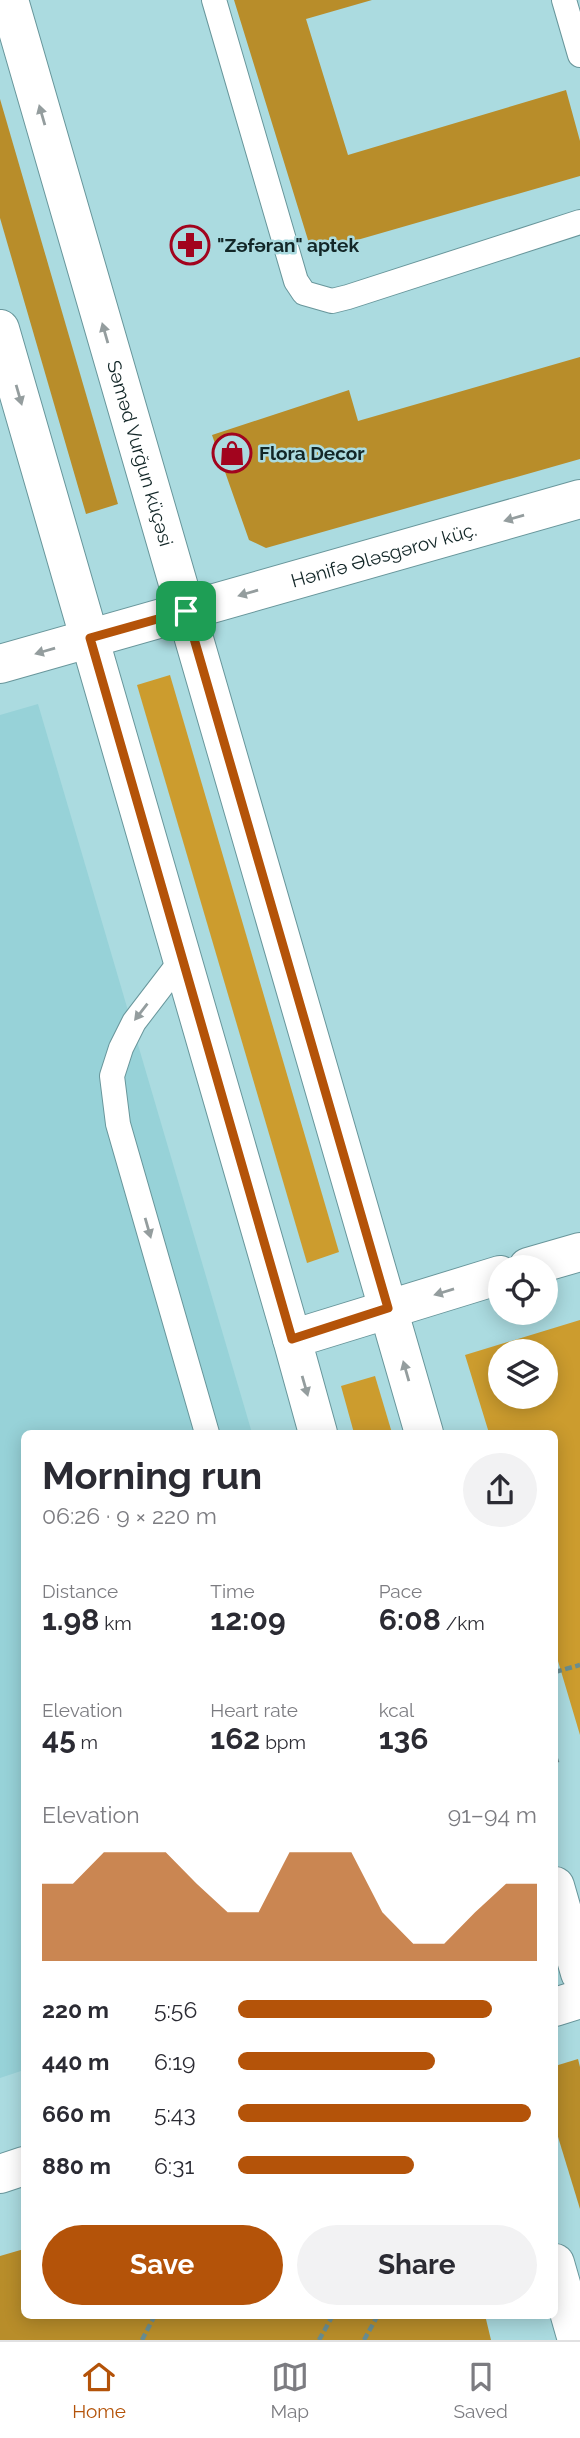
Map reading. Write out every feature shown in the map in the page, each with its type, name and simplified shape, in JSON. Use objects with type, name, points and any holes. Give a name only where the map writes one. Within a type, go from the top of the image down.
[{"type":"main road","name":"Səməd Vurğun küçəsi","points":[[9,0],[423,1430]]},
{"type":"main road","points":[[0,329],[317,1430]]},
{"type":"main road","name":"Hənifə Ələsgərov küç.","points":[[90,638],[580,499]]},
{"type":"main road","points":[[0,664],[90,638]]},
{"type":"main road","points":[[558,1258],[580,1252]]},
{"type":"main road","points":[[292,1339],[488,1279]]},
{"type":"main road","points":[[558,1896],[580,1973]]},
{"type":"main road","points":[[558,2006],[580,1999]]},
{"type":"main road","points":[[0,2174],[21,2167]]},
{"type":"main road","points":[[558,2274],[577,2340]]},
{"type":"lane","points":[[214,0],[296,281],[304,293],[332,301],[348,297],[580,222]]},
{"type":"lane","points":[[564,0],[580,55]]},
{"type":"lane","points":[[183,958],[134,1022],[112,1076],[118,1124],[206,1430]]},
{"type":"path","points":[[558,1671],[580,1665]]},
{"type":"path","points":[[142,2340],[153,2319]]},
{"type":"path","points":[[319,2340],[331,2319]]},
{"type":"path","points":[[364,2340],[376,2319]]},
{"type":"shaded area","points":[[234,0],[372,0],[306,19],[348,155],[566,90],[580,141],[580,176],[312,253]]},
{"type":"shaded area","points":[[0,99],[118,504],[86,514],[0,218]]},
{"type":"shaded area","points":[[580,357],[580,459],[266,548],[249,540],[212,435],[349,390],[358,421]]},
{"type":"shaded area","points":[[170,675],[339,1252],[307,1263],[137,685]]},
{"type":"shaded area","points":[[38,704],[251,1430],[21,1430],[21,2071],[0,2078],[0,715]]},
{"type":"shaded area","points":[[580,1320],[580,1735],[558,1661],[558,1430],[488,1430],[465,1355],[488,1348],[488,1409],[558,1409],[558,1339],[518,1339]]},
{"type":"shaded area","points":[[375,1376],[391,1430],[353,1430],[341,1386]]},
{"type":"shaded area","points":[[578,2059],[580,2067],[580,2209],[558,2137],[558,2065]]},
{"type":"shaded area","points":[[21,2250],[21,2319],[486,2319],[491,2340],[0,2340],[0,2256]]},
{"type":"place","name":"\"Zəfəran\" aptek","points":[[190,245]]},
{"type":"place","name":"Flora Decor","points":[[232,453]]},
{"type":"route","points":[[186,611],[388,1308],[292,1339],[90,638],[186,611]]}]
